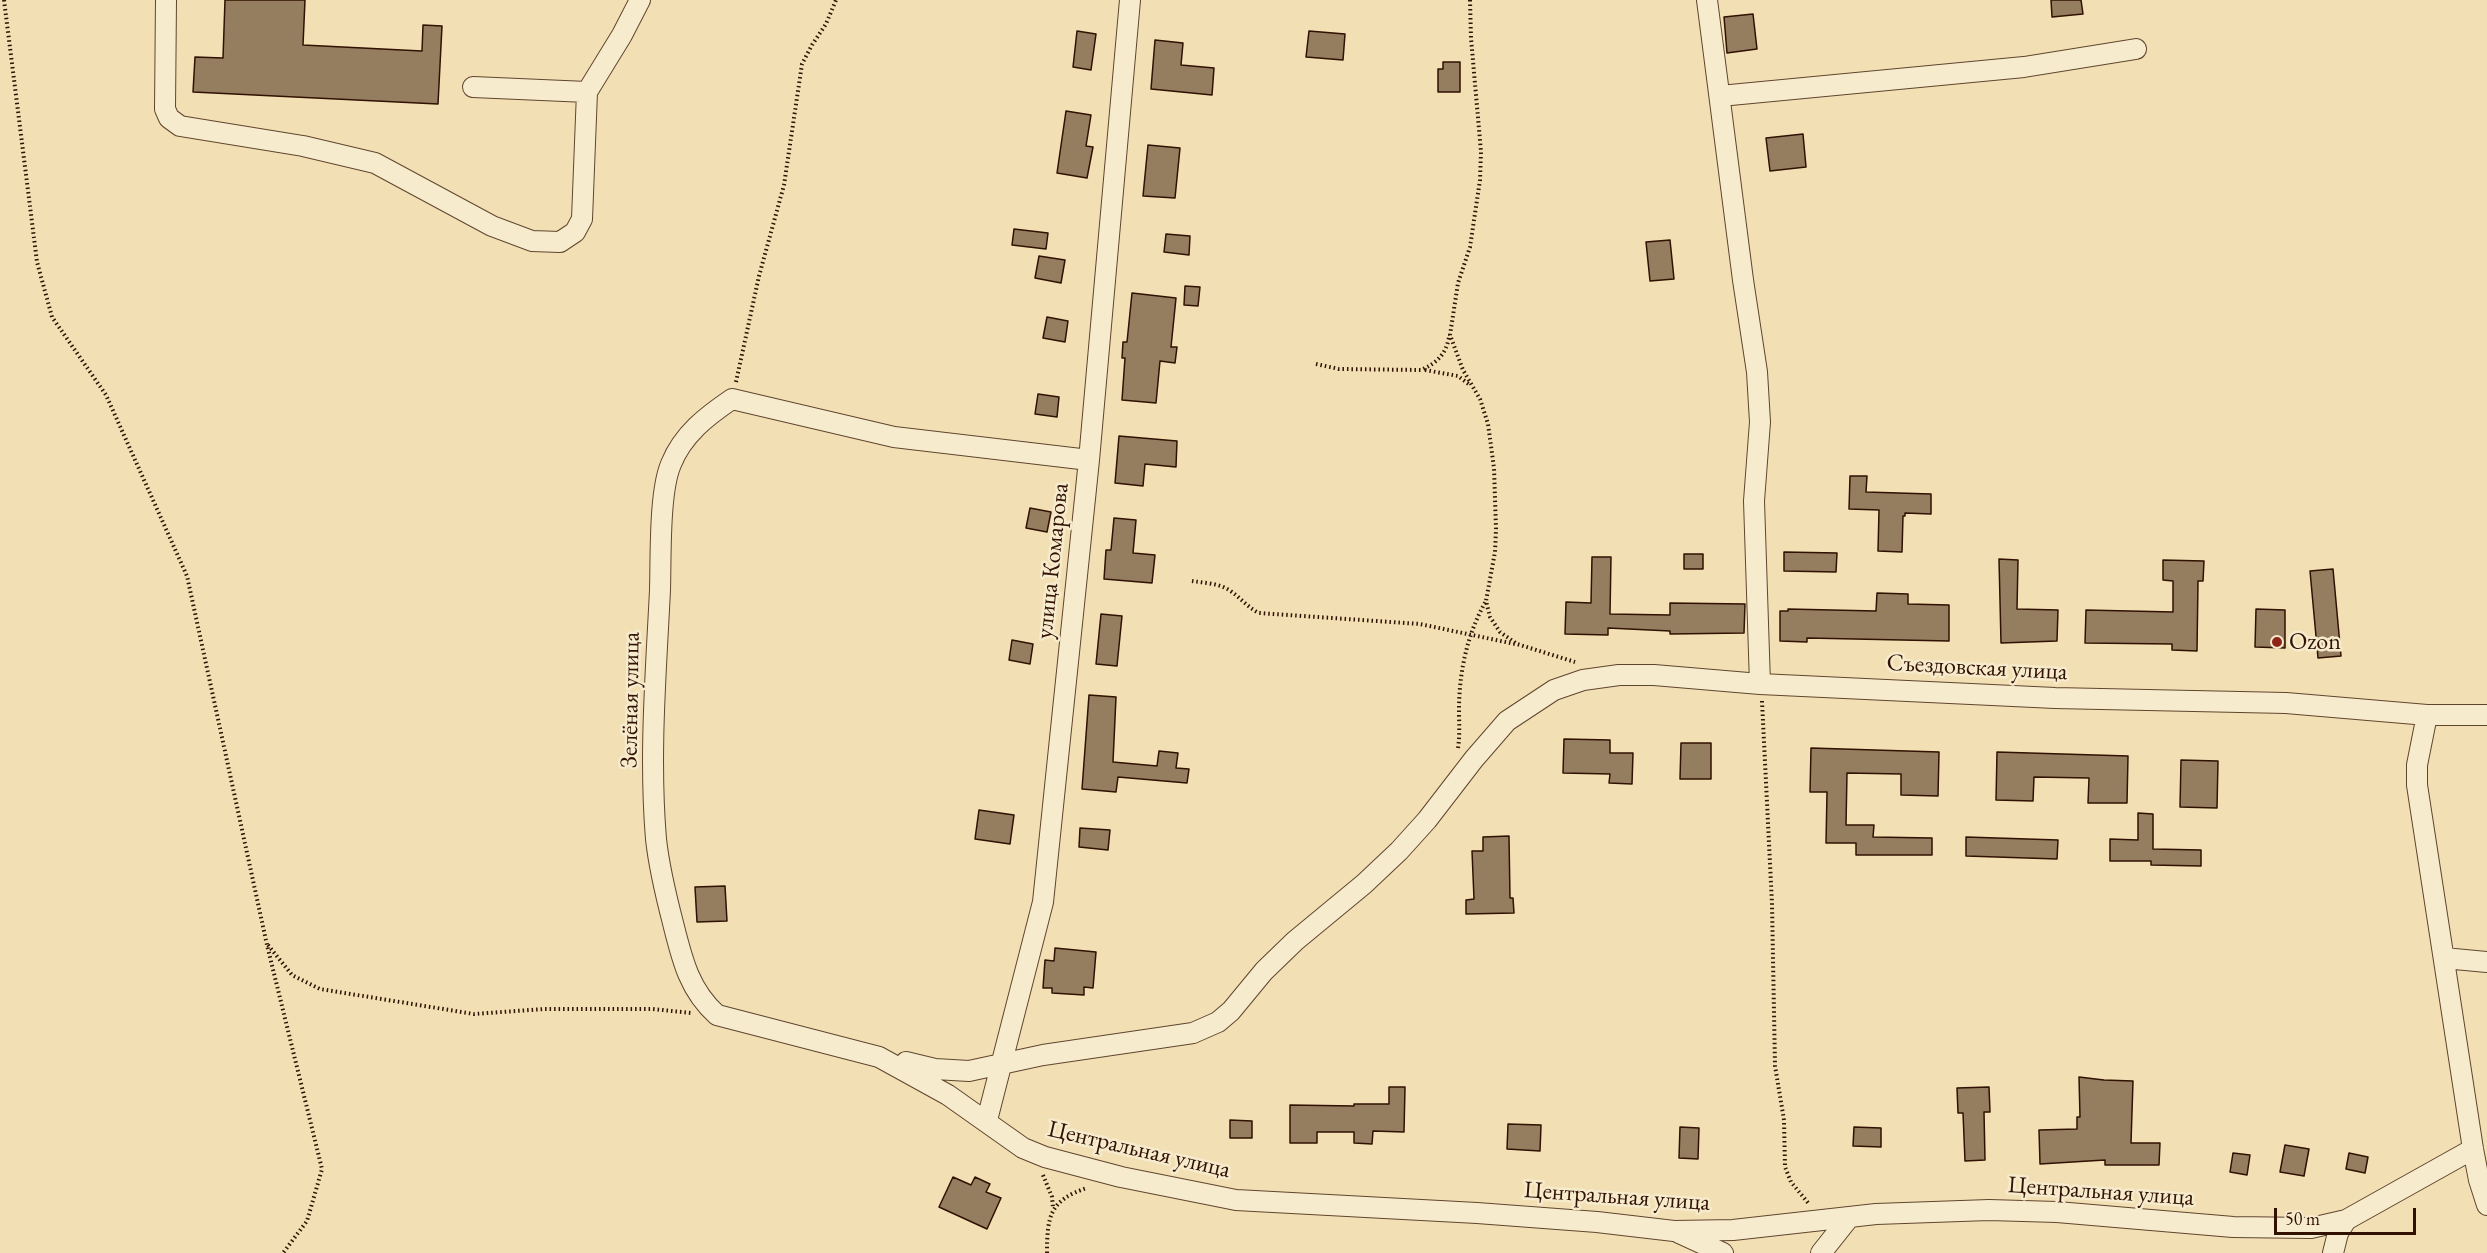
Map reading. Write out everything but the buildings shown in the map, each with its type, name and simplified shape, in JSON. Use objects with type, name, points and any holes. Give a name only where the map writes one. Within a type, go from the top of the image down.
[{"type":"street","points":[[166,0],[165,109],[169,118],[180,126],[303,146],[375,163],[492,226],[532,241],[560,242],[575,232],[582,219],[587,92],[622,35],[640,0]]},
{"type":"street","name":"улица Комарова","points":[[987,1120],[1043,902],[1089,460],[1130,0]]},
{"type":"street","points":[[1707,0],[1757,372],[1760,422],[1754,501],[1760,684]]},
{"type":"street","points":[[1720,96],[2024,67],[2136,50]]},
{"type":"street","points":[[473,87],[587,92]]},
{"type":"street","points":[[732,399],[894,437],[1089,460]]},
{"type":"street","name":"Зелёная улица","points":[[717,1015],[703,1003],[691,983],[668,903],[656,840],[655,705],[664,500],[670,464],[688,435],[732,399]]},
{"type":"street","name":"Съездовская улица","points":[[879,1057],[936,1069],[969,1071],[1002,1062],[1193,1033],[1218,1022],[1294,941],[1399,851],[1428,820],[1474,759],[1507,721],[1554,690],[1582,680],[1619,675],[1654,675],[1760,684],[2055,698],[2325,705],[2427,715],[2487,715]]},
{"type":"street","points":[[2427,715],[2417,765],[2417,784],[2473,1149],[2487,1206]]},
{"type":"street","points":[[2444,958],[2487,962]]},
{"type":"street","name":"Центральная улица","points":[[717,1015],[879,1057],[928,1082],[987,1120],[1023,1148],[1045,1157],[1121,1177],[1236,1200],[1477,1213],[1597,1222],[1674,1231],[1732,1230],[1905,1212],[1989,1210],[2057,1212],[2233,1227],[2311,1228],[2346,1220],[2473,1149]]},
{"type":"street","points":[[1821,1253],[1848,1219]]},
{"type":"street","points":[[2333,1253],[2338,1233],[2346,1220]]},
{"type":"street","points":[[1674,1231],[1723,1253]]},
{"type":"path","points":[[4,0],[37,262],[52,317],[106,395],[187,576],[267,945],[322,1169],[307,1221],[283,1253]]},
{"type":"path","points":[[732,399],[759,276],[784,185],[802,64],[826,24],[836,0]]},
{"type":"path","points":[[1421,370],[1433,365],[1444,354],[1458,283],[1470,246],[1480,180],[1481,152],[1470,0]]},
{"type":"path","points":[[1449,335],[1456,357],[1480,399],[1488,424],[1494,468],[1495,552],[1486,601],[1471,634],[1461,679],[1457,758]]},
{"type":"path","points":[[1316,364],[1339,369],[1433,369],[1458,376],[1472,387]]},
{"type":"path","points":[[1192,581],[1224,587],[1251,609],[1260,612],[1420,624],[1517,644],[1585,665]]},
{"type":"path","points":[[1486,601],[1490,616],[1500,632],[1517,644]]},
{"type":"path","points":[[1760,684],[1763,704],[1772,904],[1775,1066],[1784,1120],[1785,1167],[1791,1182],[1823,1221]]},
{"type":"path","points":[[267,945],[292,975],[320,989],[474,1014],[544,1009],[633,1009],[717,1015]]},
{"type":"path","points":[[1047,1253],[1047,1224],[1053,1208],[1068,1194],[1121,1177]]},
{"type":"place","name":"Ozon","points":[[2277,642]]}]
